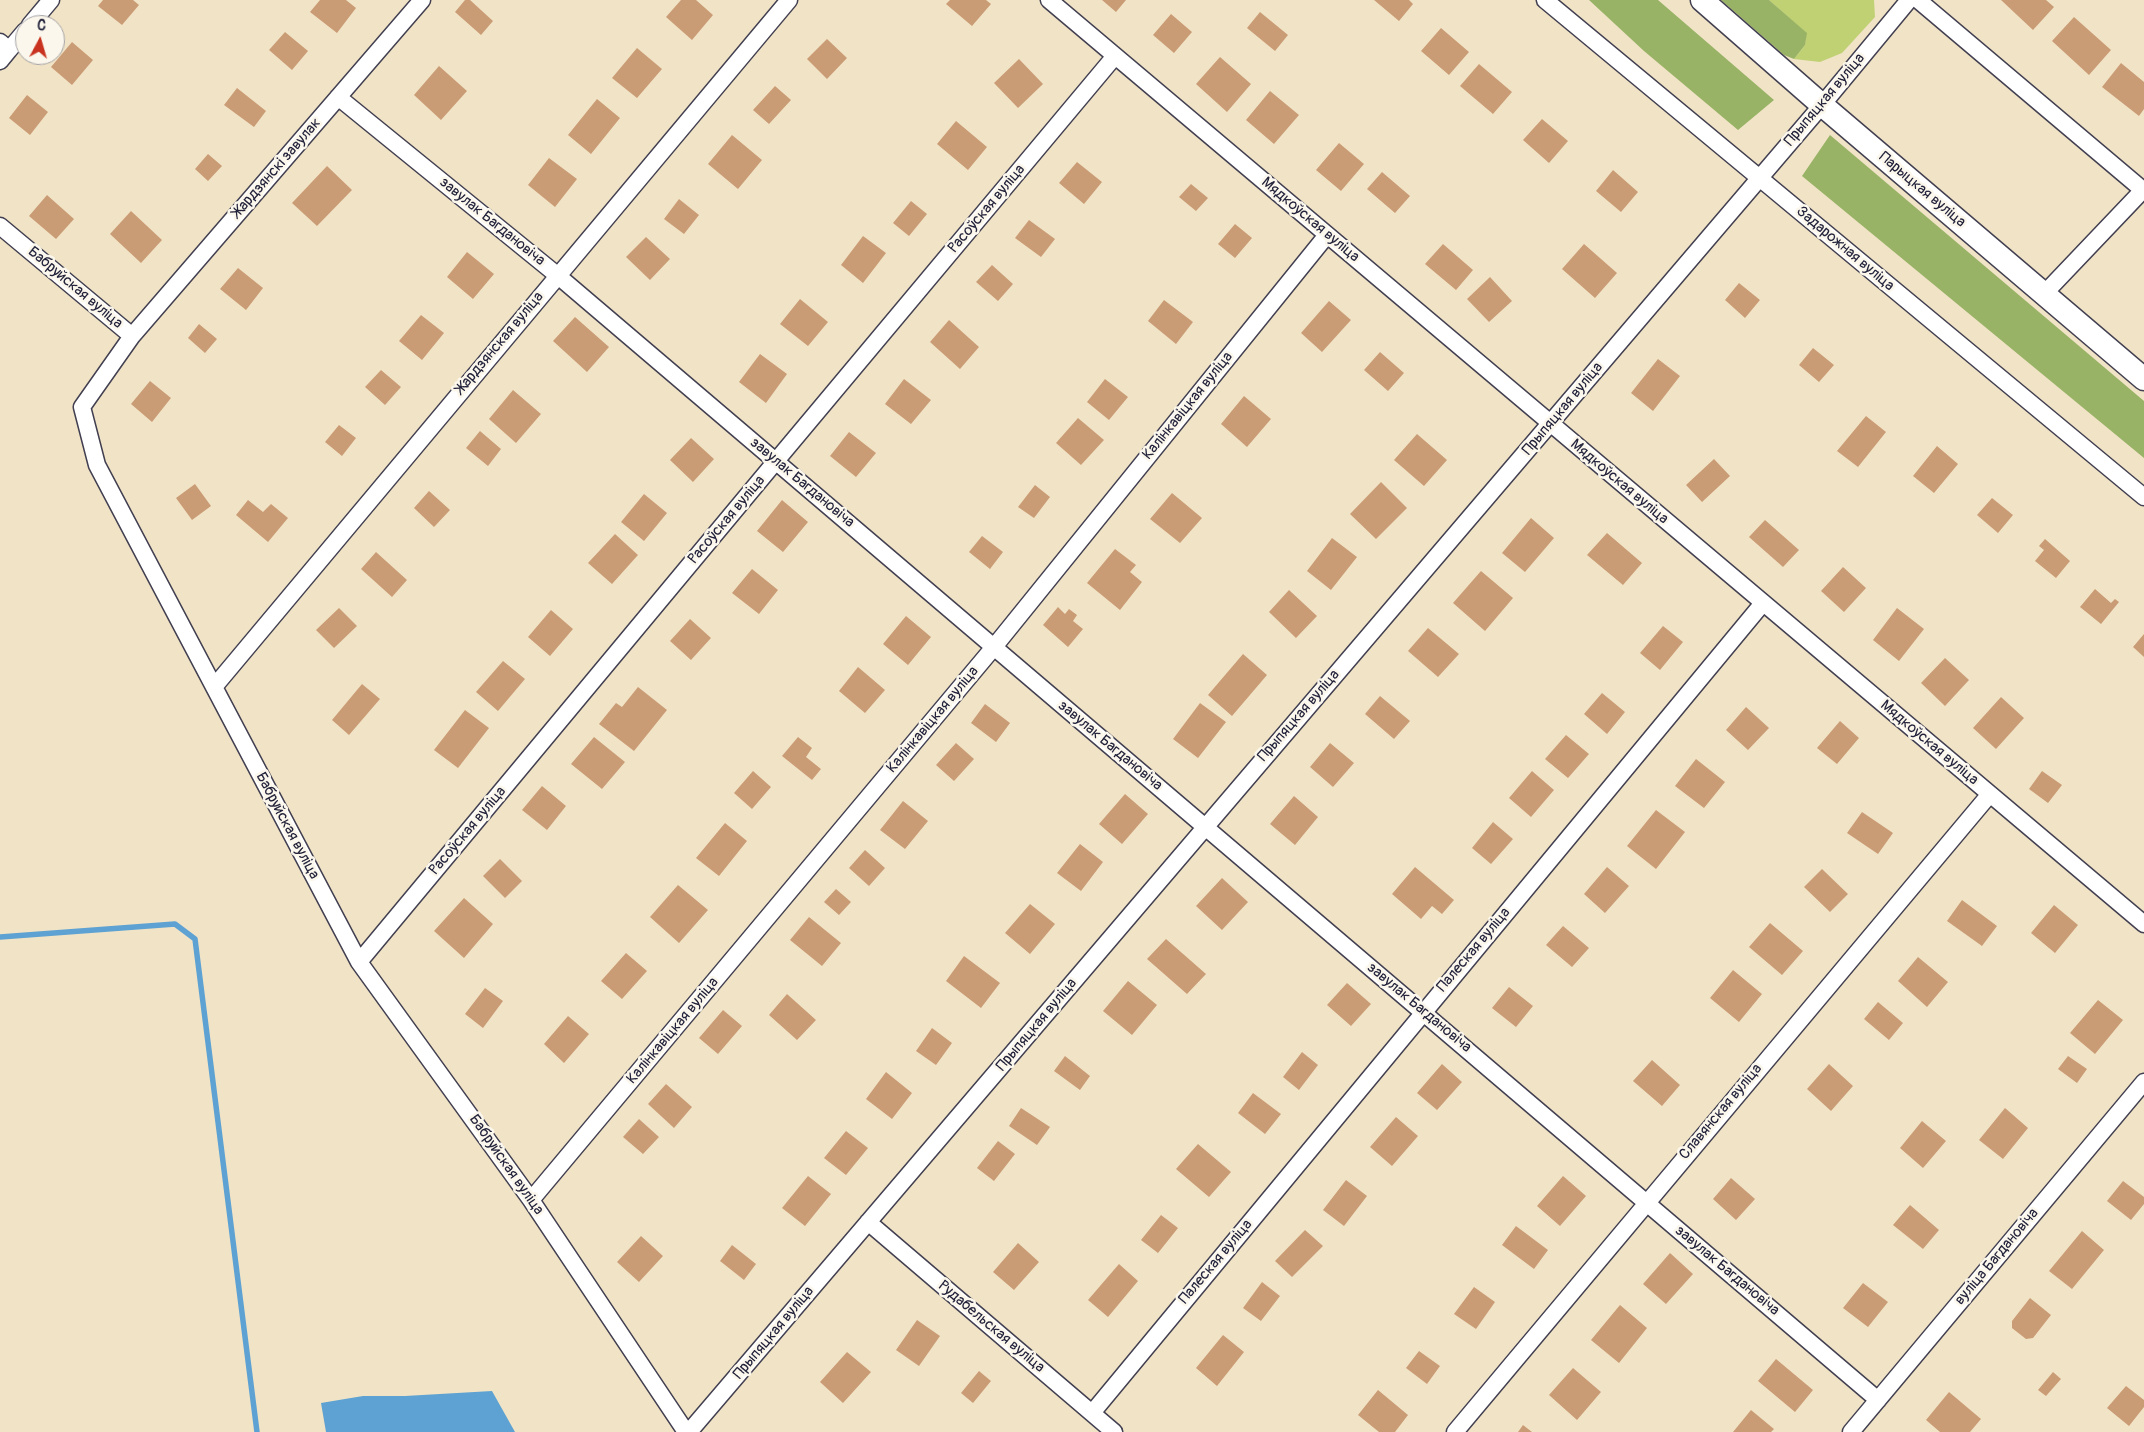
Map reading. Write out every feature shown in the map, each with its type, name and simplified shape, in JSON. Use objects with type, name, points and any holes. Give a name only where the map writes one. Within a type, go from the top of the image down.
[{"type":"main road","name":"Парыцкая вуліца","points":[[1702,0],[1822,105],[2144,379]]},
{"type":"street","points":[[38,15],[51,0]]},
{"type":"street","name":"Жардзянскі завулак","points":[[132,336],[422,0]]},
{"type":"street","name":"Жардзянская вуліца","points":[[214,687],[789,0]]},
{"type":"street","name":"Мядкоўская вуліца","points":[[1048,0],[2144,924]]},
{"type":"street","name":"Задарожная вуліца","points":[[1545,0],[2144,497]]},
{"type":"street","name":"Прыпяцкая вуліца","points":[[688,1432],[1760,178],[1909,0]]},
{"type":"street","points":[[1918,0],[2144,190],[2044,294]]},
{"type":"street","points":[[3,51],[15,40]]},
{"type":"street","name":"Расоўская вуліца","points":[[360,962],[1115,56]]},
{"type":"street","name":"завулак Багдановіча","points":[[338,97],[557,275],[1878,1400]]},
{"type":"street","name":"Бабруйская вуліца","points":[[0,226],[132,336],[82,407],[97,465],[360,962],[531,1200],[688,1432]]},
{"type":"street","name":"Калінкавіцкая вуліца","points":[[531,1200],[994,647],[1327,235]]},
{"type":"street","name":"Палеская вуліца","points":[[1092,1413],[1763,603]]},
{"type":"street","name":"Славянская вуліца","points":[[1455,1432],[1990,794]]},
{"type":"street","name":"вуліца Багдановіча","points":[[1851,1432],[2144,1082]]},
{"type":"street","name":"Рудабельская вуліца","points":[[868,1222],[1114,1432]]},
{"type":"green space","points":[[1589,0],[1658,0],[1774,100],[1738,130],[1644,51]]},
{"type":"green space","points":[[1721,0],[1769,0],[1807,33],[1805,45],[1794,59],[1784,55]]},
{"type":"green space","points":[[1769,0],[1874,0],[1875,17],[1842,53],[1820,62],[1794,59],[1805,45],[1806,33]]},
{"type":"green space","points":[[1830,135],[2144,401],[2144,458],[1802,176]]},
{"type":"water","points":[[492,1391],[515,1432],[326,1432],[321,1403],[363,1396],[405,1396]]},
{"type":"building","points":[[103,0],[133,0],[139,5],[122,25],[98,6]]},
{"type":"building","points":[[320,0],[346,0],[356,8],[337,33],[310,12]]},
{"type":"building","points":[[465,0],[470,0],[493,21],[481,35],[455,12]]},
{"type":"building","points":[[681,0],[696,0],[713,15],[692,40],[666,17]]},
{"type":"building","points":[[950,0],[986,0],[991,4],[972,26],[946,4]]},
{"type":"building","points":[[1102,0],[1126,0],[1116,12]]},
{"type":"building","points":[[1374,0],[1409,0],[1413,4],[1399,21]]},
{"type":"building","points":[[2001,0],[2046,0],[2054,7],[2033,30]]},
{"type":"building","points":[[1260,12],[1288,35],[1275,51],[1247,28]]},
{"type":"building","points":[[1171,14],[1192,32],[1174,53],[1153,35]]},
{"type":"building","points":[[2074,17],[2111,50],[2089,75],[2052,41]]},
{"type":"building","points":[[1441,28],[1469,52],[1449,75],[1421,51]]},
{"type":"building","points":[[285,32],[308,51],[292,70],[269,50]]},
{"type":"building","points":[[827,39],[847,58],[827,79],[807,59]]},
{"type":"building","points":[[72,42],[93,60],[72,85],[51,67],[53,65],[65,65],[65,50]]},
{"type":"building","points":[[637,48],[662,69],[637,98],[612,78]]},
{"type":"building","points":[[1220,57],[1251,84],[1227,112],[1196,84]]},
{"type":"building","points":[[1019,59],[1043,84],[1018,108],[994,83]]},
{"type":"building","points":[[2121,63],[2144,82],[2144,109],[2139,116],[2102,87]]},
{"type":"building","points":[[1479,64],[1512,92],[1493,114],[1460,86]]},
{"type":"building","points":[[439,66],[467,91],[441,120],[414,95]]},
{"type":"building","points":[[775,86],[791,100],[769,124],[753,110]]},
{"type":"building","points":[[237,88],[266,111],[254,127],[224,105]]},
{"type":"building","points":[[1270,91],[1299,115],[1274,144],[1246,120]]},
{"type":"building","points":[[27,95],[48,112],[30,135],[9,118]]},
{"type":"building","points":[[597,99],[620,118],[591,154],[568,135]]},
{"type":"building","points":[[1542,119],[1568,141],[1549,163],[1523,140]]},
{"type":"building","points":[[956,121],[987,147],[968,170],[937,144]]},
{"type":"building","points":[[732,135],[762,160],[738,189],[708,164]]},
{"type":"building","points":[[1339,143],[1364,164],[1341,191],[1316,170]]},
{"type":"building","points":[[208,154],[222,166],[208,181],[195,169]]},
{"type":"building","points":[[549,158],[577,179],[555,207],[528,185]]},
{"type":"building","points":[[1077,162],[1102,182],[1084,204],[1059,183]]},
{"type":"building","points":[[327,166],[352,190],[317,226],[292,203]]},
{"type":"building","points":[[1613,170],[1638,192],[1621,212],[1596,191]]},
{"type":"building","points":[[1382,172],[1410,196],[1395,213],[1367,189]]},
{"type":"building","points":[[1191,184],[1208,198],[1196,211],[1179,197]]},
{"type":"building","points":[[47,195],[74,219],[56,239],[29,216]]},
{"type":"building","points":[[679,199],[699,215],[684,234],[664,219]]},
{"type":"building","points":[[911,201],[927,214],[909,236],[893,223]]},
{"type":"building","points":[[131,211],[162,240],[141,263],[110,234]]},
{"type":"building","points":[[1029,220],[1055,239],[1041,257],[1015,238]]},
{"type":"building","points":[[1235,224],[1252,238],[1235,258],[1218,244]]},
{"type":"building","points":[[863,236],[886,253],[863,283],[841,265]]},
{"type":"building","points":[[646,237],[670,259],[650,280],[626,257]]},
{"type":"building","points":[[1443,244],[1473,270],[1456,290],[1425,264]]},
{"type":"building","points":[[1584,244],[1617,273],[1595,298],[1562,269]]},
{"type":"building","points":[[467,252],[494,274],[473,299],[447,277]]},
{"type":"building","points":[[992,265],[1013,284],[998,301],[976,282]]},
{"type":"building","points":[[238,268],[263,288],[246,310],[220,289]]},
{"type":"building","points":[[1490,277],[1512,301],[1489,322],[1467,299]]},
{"type":"building","points":[[1739,283],[1760,300],[1745,318],[1725,300]]},
{"type":"building","points":[[800,299],[828,322],[808,346],[780,324]]},
{"type":"building","points":[[1164,300],[1193,322],[1176,344],[1148,321]]},
{"type":"building","points":[[1329,301],[1351,320],[1322,352],[1301,333]]},
{"type":"building","points":[[421,315],[444,333],[422,360],[399,341]]},
{"type":"building","points":[[575,317],[609,347],[587,372],[553,341]]},
{"type":"building","points":[[949,320],[979,347],[960,369],[930,342]]},
{"type":"building","points":[[199,324],[217,339],[205,353],[188,338]]},
{"type":"building","points":[[1813,348],[1834,365],[1819,382],[1799,365]]},
{"type":"building","points":[[1380,352],[1404,373],[1388,391],[1364,370]]},
{"type":"building","points":[[760,354],[787,374],[766,403],[739,382]]},
{"type":"building","points":[[1658,359],[1680,376],[1653,411],[1631,393]]},
{"type":"building","points":[[381,370],[401,387],[385,405],[365,387]]},
{"type":"building","points":[[904,379],[931,400],[911,424],[885,404]]},
{"type":"building","points":[[1105,379],[1128,397],[1109,420],[1087,402]]},
{"type":"building","points":[[150,381],[171,398],[152,422],[131,404]]},
{"type":"building","points":[[513,390],[541,414],[516,443],[489,419]]},
{"type":"building","points":[[1244,396],[1271,419],[1247,447],[1221,424]]},
{"type":"building","points":[[1866,416],[1886,432],[1858,467],[1837,451]]},
{"type":"building","points":[[1078,418],[1104,440],[1081,465],[1056,443]]},
{"type":"building","points":[[339,425],[356,438],[342,456],[325,442]]},
{"type":"building","points":[[480,431],[501,449],[488,466],[466,448]]},
{"type":"building","points":[[849,432],[876,453],[856,477],[830,456]]},
{"type":"building","points":[[1417,434],[1447,460],[1424,486],[1394,460]]},
{"type":"building","points":[[691,438],[714,459],[693,482],[670,460]]},
{"type":"building","points":[[1937,446],[1958,464],[1934,493],[1913,476]]},
{"type":"building","points":[[1714,459],[1730,476],[1702,502],[1686,485]]},
{"type":"building","points":[[1381,482],[1407,508],[1376,539],[1350,514]]},
{"type":"building","points":[[195,484],[211,506],[192,520],[176,498]]},
{"type":"building","points":[[1035,485],[1050,497],[1034,518],[1018,507]]},
{"type":"building","points":[[429,491],[450,510],[434,527],[414,508]]},
{"type":"building","points":[[1172,493],[1202,518],[1180,543],[1150,519]]},
{"type":"building","points":[[644,494],[667,513],[644,541],[621,522]]},
{"type":"building","points":[[1992,498],[2013,515],[1998,533],[1977,515]]},
{"type":"building","points":[[248,500],[263,512],[271,504],[288,518],[268,542],[236,515]]},
{"type":"building","points":[[782,500],[808,522],[783,552],[757,531]]},
{"type":"building","points":[[1531,518],[1554,538],[1525,572],[1502,553]]},
{"type":"building","points":[[1765,520],[1799,550],[1783,567],[1749,537]]},
{"type":"building","points":[[1607,533],[1642,563],[1623,585],[1587,555]]},
{"type":"building","points":[[615,534],[638,555],[612,584],[588,563]]},
{"type":"building","points":[[982,536],[1003,552],[990,569],[969,552]]},
{"type":"building","points":[[1332,538],[1357,557],[1331,590],[1307,571]]},
{"type":"building","points":[[2045,539],[2070,561],[2056,578],[2035,561],[2044,550],[2039,546]]},
{"type":"building","points":[[1115,549],[1136,565],[1130,572],[1142,582],[1120,610],[1087,583]]},
{"type":"building","points":[[376,552],[407,580],[392,597],[361,569]]},
{"type":"building","points":[[1843,567],[1866,588],[1844,612],[1821,591]]},
{"type":"building","points":[[752,569],[778,590],[759,614],[732,593]]},
{"type":"building","points":[[1481,571],[1513,598],[1485,631],[1453,603]]},
{"type":"building","points":[[2095,589],[2111,603],[2115,599],[2119,602],[2101,624],[2080,607]]},
{"type":"building","points":[[1289,590],[1317,616],[1296,638],[1269,612]]},
{"type":"building","points":[[1058,607],[1065,614],[1069,609],[1077,615],[1073,621],[1083,629],[1068,647],[1043,625]]},
{"type":"building","points":[[339,608],[357,626],[334,648],[316,630]]},
{"type":"building","points":[[1897,608],[1924,629],[1899,661],[1873,640]]},
{"type":"building","points":[[551,610],[573,629],[550,656],[528,637]]},
{"type":"building","points":[[906,616],[931,637],[908,665],[883,644]]},
{"type":"building","points":[[690,619],[711,638],[691,660],[670,641]]},
{"type":"building","points":[[1663,626],[1683,642],[1660,670],[1640,653]]},
{"type":"building","points":[[1428,628],[1459,654],[1438,677],[1408,651]]},
{"type":"building","points":[[2144,634],[2144,657],[2133,647]]},
{"type":"building","points":[[1243,654],[1267,675],[1232,716],[1208,695]]},
{"type":"building","points":[[1945,658],[1969,680],[1945,706],[1921,683]]},
{"type":"building","points":[[503,661],[525,679],[498,711],[476,692]]},
{"type":"building","points":[[858,667],[885,690],[865,713],[839,691]]},
{"type":"building","points":[[362,684],[380,699],[349,735],[332,720]]},
{"type":"building","points":[[638,687],[667,710],[634,751],[599,724],[616,703],[622,707]]},
{"type":"building","points":[[1602,693],[1625,712],[1607,734],[1584,714]]},
{"type":"building","points":[[1380,696],[1410,721],[1394,739],[1365,714]]},
{"type":"building","points":[[2001,697],[2024,718],[1996,749],[1973,728]]},
{"type":"building","points":[[1200,703],[1226,722],[1198,758],[1173,739]]},
{"type":"building","points":[[985,704],[1010,723],[996,742],[971,723]]},
{"type":"building","points":[[1746,707],[1769,728],[1748,750],[1726,730]]},
{"type":"building","points":[[465,710],[489,728],[458,768],[434,750]]},
{"type":"building","points":[[1840,721],[1859,738],[1837,764],[1817,748]]},
{"type":"building","points":[[1566,735],[1589,754],[1568,778],[1545,759]]},
{"type":"building","points":[[594,737],[625,762],[602,789],[571,764]]},
{"type":"building","points":[[798,737],[812,748],[806,757],[821,769],[812,780],[782,756]]},
{"type":"building","points":[[956,743],[974,759],[954,781],[936,765]]},
{"type":"building","points":[[1330,743],[1354,763],[1333,787],[1310,767]]},
{"type":"building","points":[[1696,759],[1725,782],[1704,808],[1675,786]]},
{"type":"building","points":[[753,771],[771,787],[752,809],[734,793]]},
{"type":"building","points":[[1532,771],[1554,790],[1531,817],[1509,798]]},
{"type":"building","points":[[2042,771],[2062,785],[2048,803],[2029,789]]},
{"type":"building","points":[[542,786],[566,806],[547,830],[522,810]]},
{"type":"building","points":[[1125,794],[1148,814],[1122,844],[1099,824]]},
{"type":"building","points":[[1294,796],[1318,817],[1295,845],[1270,824]]},
{"type":"building","points":[[903,801],[928,821],[905,849],[880,830]]},
{"type":"building","points":[[1656,810],[1685,832],[1656,869],[1627,846]]},
{"type":"building","points":[[1862,812],[1893,833],[1878,854],[1847,833]]},
{"type":"building","points":[[1493,822],[1513,839],[1491,864],[1472,848]]},
{"type":"building","points":[[725,823],[747,841],[719,876],[696,858]]},
{"type":"building","points":[[1080,844],[1103,862],[1081,891],[1057,873]]},
{"type":"building","points":[[865,850],[885,868],[869,886],[849,868]]},
{"type":"building","points":[[500,859],[522,881],[505,898],[483,876]]},
{"type":"building","points":[[1415,867],[1454,900],[1442,914],[1432,906],[1421,919],[1392,894]]},
{"type":"building","points":[[1607,867],[1629,886],[1605,913],[1584,894]]},
{"type":"building","points":[[1822,869],[1848,894],[1830,912],[1804,887]]},
{"type":"building","points":[[1222,878],[1248,902],[1222,930],[1196,906]]},
{"type":"building","points":[[678,885],[708,910],[679,943],[650,917]]},
{"type":"building","points":[[836,889],[851,902],[839,915],[824,902]]},
{"type":"building","points":[[464,898],[493,924],[464,958],[434,931]]},
{"type":"building","points":[[1962,900],[1997,926],[1982,946],[1947,921]]},
{"type":"building","points":[[1030,904],[1055,924],[1030,954],[1005,933]]},
{"type":"building","points":[[2054,905],[2078,925],[2055,953],[2031,933]]},
{"type":"building","points":[[809,917],[841,943],[822,966],[790,940]]},
{"type":"building","points":[[1770,923],[1803,951],[1782,975],[1749,947]]},
{"type":"building","points":[[1563,926],[1589,948],[1572,967],[1546,945]]},
{"type":"building","points":[[1166,939],[1206,974],[1187,994],[1147,959]]},
{"type":"building","points":[[626,953],[647,971],[622,999],[601,981]]},
{"type":"building","points":[[964,956],[1000,983],[981,1008],[946,981]]},
{"type":"building","points":[[1918,957],[1948,982],[1927,1007],[1898,981]]},
{"type":"building","points":[[1733,970],[1762,994],[1739,1022],[1710,998]]},
{"type":"building","points":[[1128,981],[1157,1005],[1132,1035],[1103,1011]]},
{"type":"building","points":[[1347,983],[1371,1004],[1351,1026],[1327,1005]]},
{"type":"building","points":[[1509,987],[1533,1006],[1516,1027],[1492,1008]]},
{"type":"building","points":[[485,988],[503,1001],[483,1028],[465,1014]]},
{"type":"building","points":[[787,994],[816,1020],[797,1040],[769,1015]]},
{"type":"building","points":[[2098,1000],[2123,1020],[2095,1054],[2070,1033]]},
{"type":"building","points":[[1878,1002],[1903,1023],[1889,1040],[1864,1019]]},
{"type":"building","points":[[723,1010],[742,1026],[718,1054],[699,1038]]},
{"type":"building","points":[[568,1016],[589,1034],[564,1063],[544,1044]]},
{"type":"building","points":[[932,1028],[952,1043],[936,1065],[916,1051]]},
{"type":"building","points":[[1302,1052],[1318,1065],[1299,1090],[1283,1077]]},
{"type":"building","points":[[1065,1056],[1090,1076],[1080,1090],[1054,1071]]},
{"type":"building","points":[[2068,1056],[2087,1069],[2077,1083],[2058,1069]]},
{"type":"building","points":[[1652,1060],[1680,1085],[1662,1106],[1633,1081]]},
{"type":"building","points":[[1442,1064],[1462,1082],[1437,1110],[1417,1093]]},
{"type":"building","points":[[1829,1064],[1853,1086],[1831,1111],[1807,1089]]},
{"type":"building","points":[[886,1072],[912,1093],[892,1119],[866,1099]]},
{"type":"building","points":[[666,1084],[692,1107],[674,1128],[648,1104]]},
{"type":"building","points":[[1253,1093],[1281,1114],[1265,1134],[1238,1113]]},
{"type":"building","points":[[1021,1108],[1050,1127],[1037,1145],[1009,1126]]},
{"type":"building","points":[[2005,1108],[2028,1128],[2003,1159],[1979,1140]]},
{"type":"building","points":[[1396,1117],[1418,1136],[1392,1166],[1370,1147]]},
{"type":"building","points":[[639,1119],[659,1137],[643,1154],[623,1137]]},
{"type":"building","points":[[1922,1121],[1946,1141],[1923,1168],[1900,1148]]},
{"type":"building","points":[[846,1131],[868,1148],[846,1175],[824,1158]]},
{"type":"building","points":[[998,1141],[1015,1154],[994,1181],[977,1168]]},
{"type":"building","points":[[1198,1144],[1231,1172],[1209,1197],[1176,1169]]},
{"type":"building","points":[[808,1176],[831,1194],[805,1226],[782,1208]]},
{"type":"building","points":[[1563,1176],[1586,1196],[1560,1226],[1537,1206]]},
{"type":"building","points":[[1731,1178],[1755,1199],[1736,1220],[1713,1199]]},
{"type":"building","points":[[1346,1180],[1367,1196],[1344,1226],[1323,1210]]},
{"type":"building","points":[[2123,1181],[2144,1197],[2144,1204],[2131,1220],[2107,1201]]},
{"type":"building","points":[[1910,1205],[1939,1230],[1923,1249],[1893,1225]]},
{"type":"building","points":[[1161,1215],[1178,1228],[1158,1253],[1141,1240]]},
{"type":"building","points":[[1516,1226],[1548,1250],[1534,1269],[1502,1245]]},
{"type":"building","points":[[1305,1230],[1323,1246],[1292,1277],[1275,1261]]},
{"type":"building","points":[[2082,1231],[2104,1250],[2072,1289],[2049,1271]]},
{"type":"building","points":[[641,1236],[663,1256],[639,1282],[617,1262]]},
{"type":"building","points":[[1018,1243],[1039,1262],[1014,1290],[993,1272]]},
{"type":"building","points":[[732,1245],[756,1264],[744,1280],[720,1261]]},
{"type":"building","points":[[1670,1253],[1693,1274],[1666,1304],[1643,1284]]},
{"type":"building","points":[[1119,1264],[1138,1281],[1108,1317],[1088,1300]]},
{"type":"building","points":[[1262,1282],[1280,1296],[1261,1321],[1243,1308]]},
{"type":"building","points":[[1863,1283],[1888,1302],[1868,1327],[1843,1308]]},
{"type":"building","points":[[1474,1287],[1495,1302],[1476,1329],[1454,1314]]},
{"type":"building","points":[[2030,1298],[2051,1315],[2033,1338],[2026,1339],[2012,1328],[2012,1321]]},
{"type":"building","points":[[1620,1305],[1647,1328],[1619,1363],[1591,1340]]},
{"type":"building","points":[[917,1320],[940,1336],[919,1366],[896,1350]]},
{"type":"building","points":[[1223,1335],[1244,1352],[1217,1386],[1196,1368]]},
{"type":"building","points":[[1419,1351],[1440,1366],[1427,1384],[1406,1368]]},
{"type":"building","points":[[847,1352],[871,1372],[843,1403],[820,1382]]},
{"type":"building","points":[[1776,1359],[1813,1390],[1795,1412],[1758,1381]]},
{"type":"building","points":[[1573,1368],[1601,1392],[1577,1420],[1549,1395]]},
{"type":"building","points":[[979,1371],[991,1381],[973,1403],[961,1393]]},
{"type":"building","points":[[2053,1372],[2061,1379],[2046,1396],[2038,1390]]},
{"type":"building","points":[[2126,1386],[2144,1400],[2144,1407],[2129,1426],[2107,1408]]},
{"type":"building","points":[[1378,1390],[1408,1415],[1395,1432],[1379,1432],[1358,1415]]},
{"type":"building","points":[[1949,1392],[1981,1419],[1970,1432],[1940,1432],[1926,1420]]},
{"type":"building","points":[[1751,1410],[1774,1429],[1771,1432],[1733,1432]]},
{"type":"building","points":[[1523,1425],[1532,1432],[1518,1432]]},
{"type":"waterway","points":[[0,937],[175,924],[195,939],[257,1432]]}]
